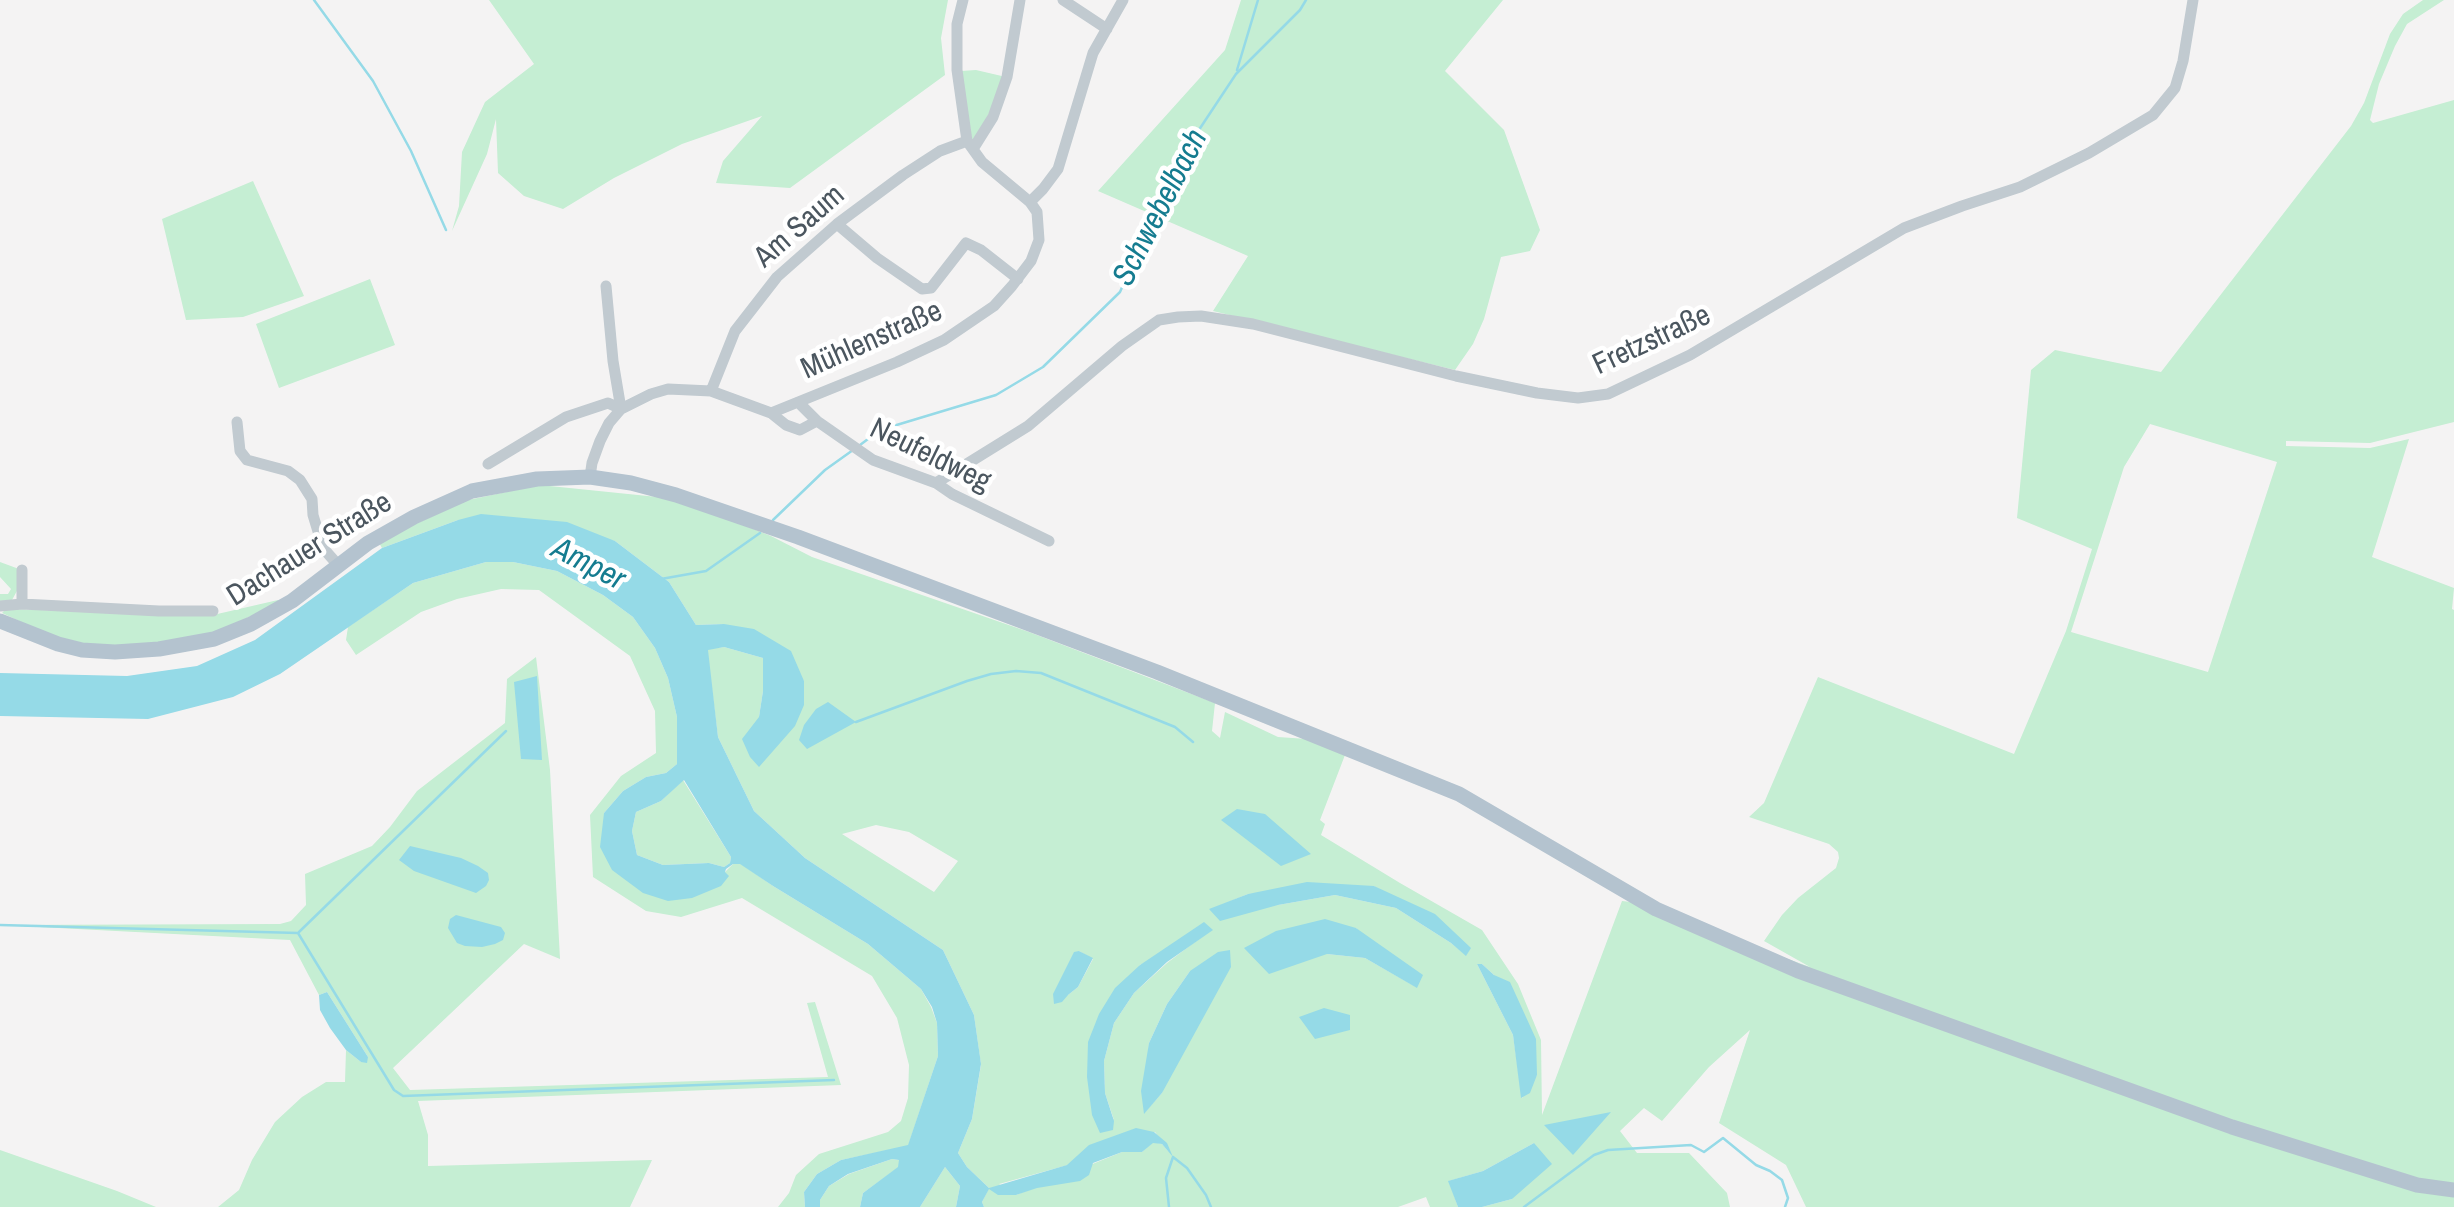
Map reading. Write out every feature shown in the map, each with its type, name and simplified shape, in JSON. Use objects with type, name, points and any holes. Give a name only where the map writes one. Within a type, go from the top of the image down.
[{"type":"main road","name":"Dachauer Straße","points":[[0,621],[82,650],[158,649],[214,639],[251,624],[292,600],[368,542],[472,491],[537,479],[590,477],[631,482],[769,526],[1157,672],[1459,794],[1656,909],[1798,971],[2232,1127],[2417,1185],[2454,1190]]},
{"type":"street","points":[[962,0],[957,70],[970,145],[982,162],[1030,202],[1058,168],[1093,53],[1124,0]]},
{"type":"street","points":[[970,145],[993,117],[1007,77],[1020,0]]},
{"type":"street","points":[[1063,0],[1108,28]]},
{"type":"street","name":"Fretzstraße","points":[[936,483],[1028,426],[1122,346],[1159,320],[1178,317],[1201,316],[1253,324],[1537,394],[1578,398],[1608,394],[1690,355],[1904,228],[2020,188],[2153,115],[2175,88],[2194,0]]},
{"type":"street","name":"Am Saum","points":[[711,392],[735,331],[777,276],[837,224],[903,175],[940,151],[970,145]]},
{"type":"street","name":"Mühlenstraße","points":[[771,412],[944,340],[994,306],[1036,251],[1037,212],[1030,202]]},
{"type":"street","points":[[837,224],[922,289],[931,288],[966,244],[981,250],[1018,279]]},
{"type":"street","points":[[606,286],[621,409]]},
{"type":"street","points":[[590,477],[600,441],[621,409],[668,389],[711,392],[771,412],[786,425],[800,430],[818,421]]},
{"type":"street","name":"Neufeldweg","points":[[798,402],[873,460],[936,483],[1049,541]]},
{"type":"street","points":[[488,464],[566,418],[608,403],[621,409]]},
{"type":"street","points":[[237,422],[240,450],[247,460],[288,470],[308,490],[323,548],[338,565]]},
{"type":"street","points":[[22,570],[22,604]]},
{"type":"street","points":[[0,606],[212,611]]},
{"type":"green space","points":[[489,0],[948,0],[941,38],[945,75],[790,188],[716,183],[723,161],[762,116],[682,144],[563,209],[524,196],[498,173],[496,119],[487,154],[452,231],[459,206],[462,152],[485,102],[534,64]]},
{"type":"green space","points":[[1241,0],[1503,0],[1445,71],[1504,130],[1540,230],[1530,251],[1501,257],[1484,319],[1455,370],[1213,311],[1248,256],[1098,191],[1225,50]]},
{"type":"green space","points":[[2423,0],[2444,0],[2407,24],[2379,84],[2370,120],[2373,123],[2454,100],[2454,422],[2370,443],[2286,441],[2286,446],[2370,448],[2409,439],[2372,557],[2454,588],[2454,1207],[1806,1207],[1786,1165],[1719,1123],[1750,1030],[1709,1067],[1662,1121],[1644,1108],[1620,1131],[1637,1153],[1689,1153],[1727,1193],[1730,1207],[1482,1207],[1512,1199],[1534,1143],[1483,1171],[1449,1181],[1458,1207],[1430,1207],[1426,1197],[1398,1207],[984,1207],[982,1202],[989,1188],[958,1153],[972,1119],[981,1065],[974,1015],[943,950],[805,858],[754,811],[718,737],[707,649],[724,647],[763,658],[759,717],[804,681],[724,624],[696,625],[669,582],[615,541],[458,520],[382,548],[378,541],[468,500],[540,485],[677,499],[771,536],[812,557],[1029,632],[1215,703],[1212,731],[1220,738],[1225,712],[1278,737],[1307,739],[1345,755],[1320,820],[1325,824],[1321,835],[1482,930],[1518,984],[1541,1040],[1542,1115],[1622,901],[1810,967],[1764,941],[1798,898],[1836,868],[1838,852],[1829,844],[1749,817],[1764,803],[1818,677],[2014,754],[2066,631],[2092,549],[2017,518],[2031,370],[2055,350],[2161,372],[2351,126],[2390,34],[2403,14]],"holes":[[[2150,424],[2277,462],[2208,672],[2071,632],[2124,467]],[[876,825],[909,832],[958,861],[934,892],[842,834]],[[1374,886],[1470,948],[1466,955],[1396,908],[1335,895],[1278,905],[1209,910],[1248,894]],[[1356,928],[1416,987],[1365,958],[1327,954]],[[1212,929],[1134,993],[1114,1023],[1104,1061],[1105,1093],[1114,1120],[1087,1077],[1140,965]],[[1079,951],[1093,959],[1078,987],[1068,995]],[[1477,964],[1494,975],[1537,1075],[1522,1098],[1513,1035]],[[1190,971],[1162,1093],[1144,1113],[1149,1043],[1167,1004]],[[1155,1132],[1170,1153],[1162,1144],[1153,1142],[1142,1152],[1122,1152],[1016,1195],[999,1184],[1068,1165]]]},
{"type":"green space","points":[[961,71],[1006,77],[973,147]]},
{"type":"green space","points":[[253,181],[304,296],[243,317],[186,320],[162,219]]},
{"type":"green space","points":[[370,279],[395,345],[279,388],[256,324]]},
{"type":"green space","points":[[0,562],[19,569],[18,589],[12,600],[0,601],[0,594],[8,594],[11,589],[0,577]]},
{"type":"green space","points":[[486,562],[513,562],[557,571],[603,595],[633,617],[655,648],[668,678],[677,717],[677,764],[666,773],[646,777],[623,791],[604,813],[612,870],[725,872],[740,863],[868,944],[921,989],[937,1023],[938,1056],[908,1146],[841,1160],[817,1174],[804,1192],[805,1207],[778,1207],[796,1175],[819,1154],[888,1132],[901,1121],[908,1098],[909,1065],[897,1018],[872,976],[742,898],[681,917],[646,911],[593,877],[590,815],[621,776],[656,753],[655,711],[630,656],[539,590],[501,589],[457,599],[421,612],[356,655],[346,640],[348,627],[413,583]]},
{"type":"green space","points":[[278,600],[279,603],[214,633],[115,646],[58,639],[2,613],[6,609],[213,615]]},
{"type":"green space","points":[[536,657],[550,770],[560,959],[524,944],[393,1068],[410,1090],[828,1077],[807,1003],[815,1002],[841,1085],[418,1101],[428,1135],[428,1166],[652,1160],[630,1207],[218,1207],[239,1190],[275,1122],[302,1097],[326,1082],[345,1082],[346,1050],[361,1062],[368,1057],[327,992],[319,995],[290,940],[0,925],[291,921],[306,905],[305,874],[372,846],[417,791],[505,723],[507,679]]},
{"type":"green space","points":[[683,780],[731,857],[724,867],[709,863],[663,865],[637,855],[632,831],[636,812],[661,801]]},
{"type":"green space","points":[[0,1150],[117,1191],[156,1207],[0,1207]]},
{"type":"green space","points":[[899,1160],[899,1167],[863,1193],[860,1207],[820,1207],[829,1186],[849,1174]]},
{"type":"green space","points":[[945,1167],[960,1186],[956,1207],[920,1207]]},
{"type":"water","name":"Amper","points":[[481,514],[567,522],[615,541],[669,582],[696,625],[754,629],[791,651],[804,681],[804,705],[795,726],[759,767],[742,739],[759,717],[763,658],[724,647],[708,650],[718,737],[754,811],[805,858],[943,950],[974,1015],[981,1064],[972,1119],[958,1153],[989,1188],[1067,1165],[1089,1145],[1136,1128],[1154,1132],[1167,1143],[1173,1157],[1162,1144],[1153,1143],[1142,1152],[1122,1152],[1093,1163],[1089,1175],[1080,1181],[1016,1195],[998,1195],[989,1189],[982,1202],[984,1207],[956,1207],[960,1186],[945,1167],[920,1207],[860,1207],[863,1193],[898,1167],[899,1160],[892,1159],[848,1174],[829,1186],[820,1207],[805,1207],[804,1192],[817,1174],[841,1160],[908,1145],[938,1056],[937,1023],[932,1007],[921,989],[868,944],[740,864],[726,869],[729,876],[721,886],[692,898],[668,901],[643,893],[612,870],[600,847],[604,813],[623,791],[646,777],[666,773],[677,764],[677,717],[668,678],[655,648],[633,617],[603,595],[557,571],[513,562],[486,562],[413,583],[280,674],[233,697],[148,719],[0,716],[0,673],[127,676],[197,666],[255,640],[382,548]],"holes":[[[684,780],[731,857],[724,867],[709,863],[663,865],[637,855],[632,831],[636,812],[661,801]]]},
{"type":"water","points":[[537,676],[542,760],[521,759],[514,682]]},
{"type":"water","points":[[828,702],[856,722],[807,749],[799,740],[804,725],[816,709]]},
{"type":"water","points":[[1237,809],[1265,814],[1311,854],[1281,866],[1221,820]]},
{"type":"water","points":[[410,846],[461,858],[488,873],[489,880],[476,893],[414,871],[399,860]]},
{"type":"water","points":[[1307,882],[1374,886],[1435,914],[1471,948],[1466,956],[1396,908],[1335,895],[1220,921],[1209,909],[1248,894]]},
{"type":"water","points":[[456,915],[501,927],[505,933],[503,940],[482,947],[457,943],[448,928],[450,919]]},
{"type":"water","points":[[1325,919],[1356,928],[1423,975],[1417,988],[1365,958],[1327,954],[1269,974],[1244,948],[1276,931]]},
{"type":"water","points":[[1204,922],[1213,930],[1167,962],[1134,993],[1114,1023],[1104,1061],[1105,1093],[1113,1130],[1100,1133],[1092,1115],[1087,1077],[1088,1042],[1099,1014],[1115,988],[1140,965]]},
{"type":"water","points":[[1230,950],[1231,967],[1162,1093],[1144,1114],[1141,1091],[1149,1043],[1167,1004],[1190,971],[1218,952]]},
{"type":"water","points":[[1074,952],[1093,958],[1078,987],[1054,1004],[1053,994]]},
{"type":"water","points":[[1477,964],[1510,982],[1536,1039],[1537,1075],[1530,1093],[1521,1098],[1513,1035]]},
{"type":"water","points":[[327,992],[368,1057],[367,1063],[346,1050],[330,1028],[320,1010],[319,995]]},
{"type":"water","points":[[1324,1008],[1350,1015],[1350,1030],[1315,1039],[1299,1017]]},
{"type":"water","points":[[1611,1112],[1573,1155],[1544,1125]]},
{"type":"water","points":[[1534,1143],[1552,1164],[1512,1199],[1482,1207],[1458,1207],[1448,1181],[1483,1171]]},
{"type":"waterway","points":[[314,0],[373,81],[411,151],[446,230]]},
{"type":"waterway","points":[[1237,70],[1258,0]]},
{"type":"waterway","name":"Schwebelbach","points":[[860,445],[880,430],[996,395],[1043,367],[1120,292],[1175,166],[1236,74],[1306,0]]},
{"type":"waterway","name":"Schwebelbach","points":[[773,520],[825,470],[853,450]]},
{"type":"waterway","name":"Schwebelbach","points":[[661,579],[706,571],[760,533]]},
{"type":"waterway","points":[[856,722],[967,681],[1016,671],[1041,673],[1175,727],[1193,742]]},
{"type":"waterway","points":[[299,932],[506,731]]},
{"type":"waterway","points":[[0,925],[298,933],[394,1090],[403,1096],[834,1080]]},
{"type":"waterway","points":[[1524,1207],[1594,1155],[1608,1150],[1691,1145],[1704,1152],[1723,1138],[1782,1180],[1788,1198],[1785,1207]]},
{"type":"waterway","points":[[1169,1207],[1166,1178],[1173,1157],[1187,1168],[1211,1207]]}]
